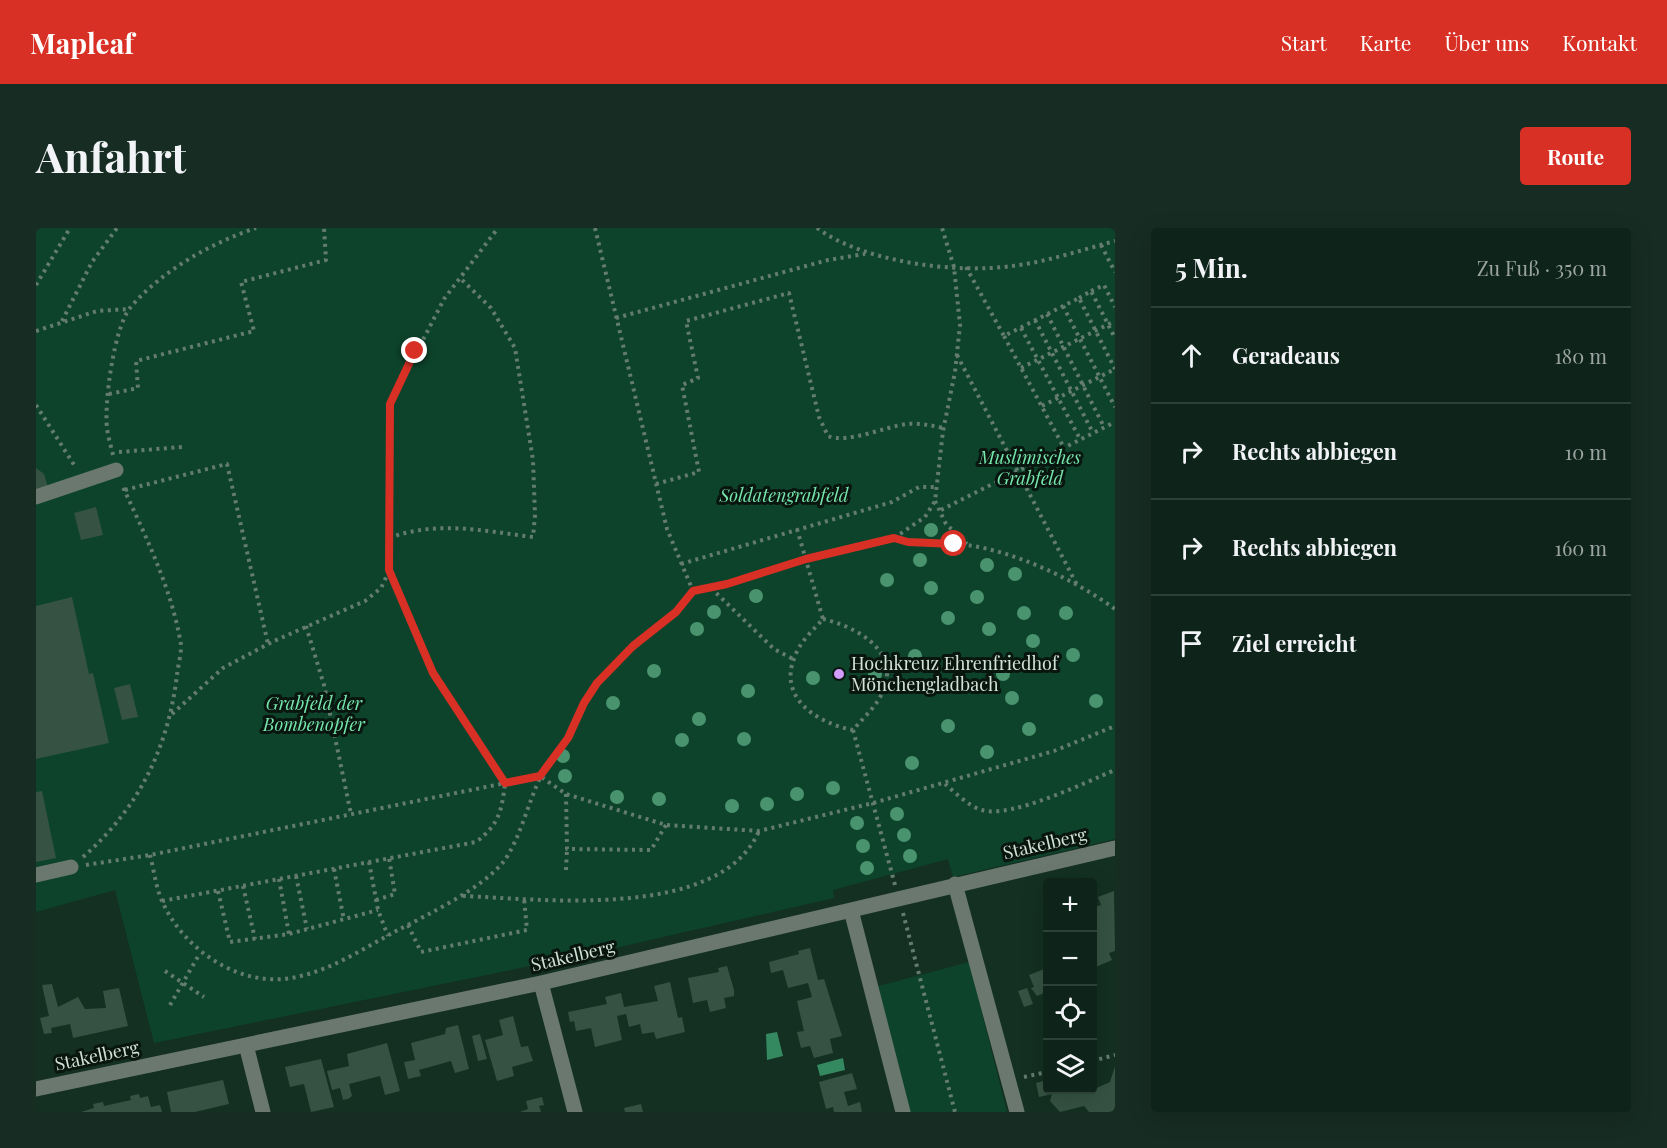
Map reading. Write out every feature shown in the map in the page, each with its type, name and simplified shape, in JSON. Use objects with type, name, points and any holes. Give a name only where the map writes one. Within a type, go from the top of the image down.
[{"type":"street","points":[[36,497],[116,470]]},
{"type":"street","name":"Stakelberg","points":[[36,1089],[541,983],[1115,848]]},
{"type":"street","points":[[36,874],[71,867]]},
{"type":"street","points":[[955,884],[1017,1112]]},
{"type":"street","points":[[851,910],[903,1112]]},
{"type":"street","points":[[541,983],[575,1112]]},
{"type":"street","points":[[246,1045],[263,1112]]},
{"type":"path","points":[[36,285],[70,228]]},
{"type":"path","points":[[62,321],[92,262],[117,228]]},
{"type":"path","points":[[71,867],[110,834],[144,786],[172,714],[181,642],[165,579],[116,470],[107,426],[111,364],[129,309],[182,264],[206,249],[256,228]]},
{"type":"path","points":[[109,394],[138,388],[136,361],[254,331],[241,282],[326,260],[324,228]]},
{"type":"path","points":[[162,901],[476,842],[499,820],[505,783],[433,673],[389,570],[390,404],[444,299],[498,228]]},
{"type":"path","points":[[595,228],[667,529],[693,591]]},
{"type":"path","points":[[817,228],[828,236],[866,254],[954,267],[1011,267],[1115,241]]},
{"type":"path","points":[[150,855],[162,901],[177,929],[200,953],[235,970],[262,978],[290,979],[339,962],[462,896],[504,861],[540,776],[568,738],[584,703],[597,683],[633,646],[676,612],[693,591],[806,559],[894,538],[926,517],[935,501],[943,428],[957,355],[959,314],[954,267],[942,228]]},
{"type":"path","points":[[1101,245],[1115,272]]},
{"type":"path","points":[[616,318],[828,260],[866,254]]},
{"type":"path","points":[[966,267],[1064,448]]},
{"type":"path","points":[[389,538],[414,529],[454,527],[533,537],[535,515],[532,460],[515,348],[491,308],[460,278]]},
{"type":"path","points":[[1004,336],[1104,285],[1115,307]]},
{"type":"path","points":[[1091,291],[1115,338]]},
{"type":"path","points":[[656,484],[699,472],[682,385],[698,378],[686,321],[789,293],[819,417],[828,436],[834,439],[848,437],[908,424],[926,424],[943,428]]},
{"type":"path","points":[[1042,406],[1115,369],[1079,298]]},
{"type":"path","points":[[1063,306],[1115,407]]},
{"type":"path","points":[[36,331],[97,311],[129,309]]},
{"type":"path","points":[[1047,314],[1104,428]]},
{"type":"path","points":[[1035,320],[1093,433]]},
{"type":"path","points":[[1021,368],[1115,321]]},
{"type":"path","points":[[1021,328],[1080,439]]},
{"type":"path","points":[[957,355],[1077,586]]},
{"type":"path","points":[[36,405],[84,480]]},
{"type":"path","points":[[941,510],[1115,422]]},
{"type":"path","points":[[112,453],[182,447]]},
{"type":"path","points":[[125,490],[227,464],[268,644]]},
{"type":"path","points":[[681,564],[892,502],[919,487],[936,488]]},
{"type":"path","points":[[935,501],[946,524],[968,545]]},
{"type":"path","points":[[797,529],[823,618]]},
{"type":"path","points":[[894,538],[908,542],[968,545],[1041,567],[1115,609]]},
{"type":"path","points":[[172,714],[223,668],[268,644],[364,601],[381,588],[389,570]]},
{"type":"path","points":[[711,587],[774,649],[794,659]]},
{"type":"path","points":[[823,618],[804,641],[794,659],[790,680],[798,701],[813,716],[853,730]]},
{"type":"path","points":[[823,618],[846,625],[868,638],[880,652],[886,667],[886,682],[881,696],[853,730]]},
{"type":"path","points":[[306,626],[324,685],[351,814]]},
{"type":"path","points":[[71,867],[150,855],[540,776],[566,794],[666,825],[759,831],[873,803],[1054,751],[1115,726]]},
{"type":"path","points":[[853,730],[956,1112]]},
{"type":"path","points":[[944,783],[973,806],[990,812],[1003,811],[1045,799],[1115,770]]},
{"type":"path","points":[[566,794],[566,870]]},
{"type":"path","points":[[567,849],[651,850],[666,825]]},
{"type":"path","points":[[462,896],[600,901],[676,891],[707,878],[740,859],[749,851],[759,831]]},
{"type":"path","points":[[376,900],[395,894],[389,858]]},
{"type":"path","points":[[369,862],[378,910],[387,936]]},
{"type":"path","points":[[334,869],[344,920]]},
{"type":"path","points":[[296,876],[307,929]]},
{"type":"path","points":[[279,879],[289,934]]},
{"type":"path","points":[[243,886],[255,939]]},
{"type":"path","points":[[218,891],[230,942],[289,934],[378,910]]},
{"type":"path","points":[[408,925],[421,952],[527,930],[524,898]]},
{"type":"path","points":[[170,1005],[200,953]]},
{"type":"path","points":[[165,971],[204,997]]},
{"type":"path","points":[[1097,1059],[1115,1055]]},
{"type":"path","points":[[1009,1081],[1043,1073]]},
{"type":"green space","points":[[36,228],[1115,228],[1115,839],[953,877],[948,859],[833,890],[834,898],[589,954],[154,1043],[115,890],[36,912]]},
{"type":"green space","points":[[969,962],[1007,1112],[908,1112],[875,987]]},
{"type":"shaded area","points":[[777,1032],[783,1056],[767,1060],[766,1034]]},
{"type":"shaded area","points":[[843,1058],[845,1070],[820,1076],[817,1065]]},
{"type":"building","points":[[36,468],[44,474],[48,487],[36,491]]},
{"type":"building","points":[[96,507],[103,535],[81,540],[74,513]]},
{"type":"building","points":[[72,597],[89,674],[93,673],[109,743],[36,759],[36,606]]},
{"type":"building","points":[[130,684],[138,717],[122,720],[114,688]]},
{"type":"building","points":[[42,791],[56,858],[36,862],[36,792]]},
{"type":"building","points":[[1114,891],[1115,951],[1109,953],[1112,960],[1097,967],[1097,906],[1101,905],[1098,897]]},
{"type":"building","points":[[810,948],[818,980],[824,979],[842,1036],[830,1039],[833,1053],[814,1058],[810,1046],[801,1048],[797,1032],[804,1031],[797,1001],[812,997],[808,983],[788,988],[783,970],[771,973],[769,962],[799,954],[798,951]]},
{"type":"building","points":[[727,966],[734,996],[724,998],[726,1008],[710,1012],[707,1000],[693,1003],[688,978],[719,972],[718,968]]},
{"type":"building","points":[[1043,970],[1043,994],[1037,996],[1031,988],[1034,987],[1029,975]]},
{"type":"building","points":[[670,982],[678,1018],[682,1017],[685,1032],[656,1039],[654,1032],[642,1034],[640,1024],[629,1027],[626,1014],[617,1016],[622,1040],[595,1047],[591,1028],[576,1031],[574,1021],[570,1022],[568,1012],[607,1004],[605,997],[621,993],[624,1007],[658,1001],[654,986]]},
{"type":"building","points":[[52,984],[58,1007],[78,997],[85,1009],[106,1008],[103,991],[119,988],[128,1026],[73,1038],[70,1024],[51,1028],[52,1033],[44,1034],[40,1018],[49,1016],[42,985]]},
{"type":"building","points":[[1027,988],[1033,1004],[1024,1007],[1018,991]]},
{"type":"building","points":[[513,1016],[521,1047],[528,1046],[533,1061],[512,1067],[514,1076],[497,1081],[485,1040],[503,1035],[499,1020]]},
{"type":"building","points":[[458,1025],[469,1069],[455,1073],[451,1061],[419,1070],[421,1076],[408,1079],[404,1062],[415,1060],[411,1043],[445,1034],[446,1028]]},
{"type":"building","points":[[480,1034],[487,1059],[478,1061],[472,1036]]},
{"type":"building","points":[[387,1043],[400,1091],[385,1095],[380,1076],[349,1084],[352,1096],[348,1099],[343,1100],[340,1088],[332,1090],[327,1071],[349,1066],[347,1054]]},
{"type":"building","points":[[321,1059],[334,1107],[311,1112],[304,1084],[290,1087],[285,1067]]},
{"type":"building","points":[[1115,1066],[1115,1112],[1089,1112],[1084,1106],[1060,1112],[1050,1101],[1052,1094],[1097,1094],[1097,1088],[1110,1082]]},
{"type":"building","points":[[852,1073],[857,1089],[844,1092],[848,1106],[860,1102],[862,1112],[834,1112],[833,1107],[826,1109],[819,1082]]},
{"type":"building","points":[[223,1080],[229,1104],[195,1112],[171,1112],[167,1092]]},
{"type":"building","points":[[1043,1081],[1043,1094],[1052,1094],[1039,1097],[1036,1083]]},
{"type":"building","points":[[139,1094],[140,1098],[148,1096],[151,1107],[160,1105],[162,1112],[81,1112],[94,1108],[93,1104],[103,1102],[104,1106],[131,1100],[130,1096]]},
{"type":"building","points":[[542,1097],[544,1105],[539,1106],[541,1112],[520,1112],[528,1109],[526,1101]]},
{"type":"building","points":[[641,1104],[643,1112],[625,1112],[624,1108]]},
{"type":"place","name":"Hochkreuz Ehrenfriedhof Mönchengladbach","points":[[839,674]]},
{"type":"route","points":[[415,351],[390,404],[389,570],[433,673],[505,783],[540,776],[568,738],[584,703],[597,683],[633,646],[676,612],[693,591],[727,584],[806,559],[894,538],[908,542],[954,544]]},
{"type":"park label","name":"Muslimisches Grabfeld","points":[[1030,468]]},
{"type":"park label","name":"Soldatengrabfeld","points":[[784,496]]},
{"type":"park label","name":"Grabfeld der Bombenopfer","points":[[314,714]]}]
